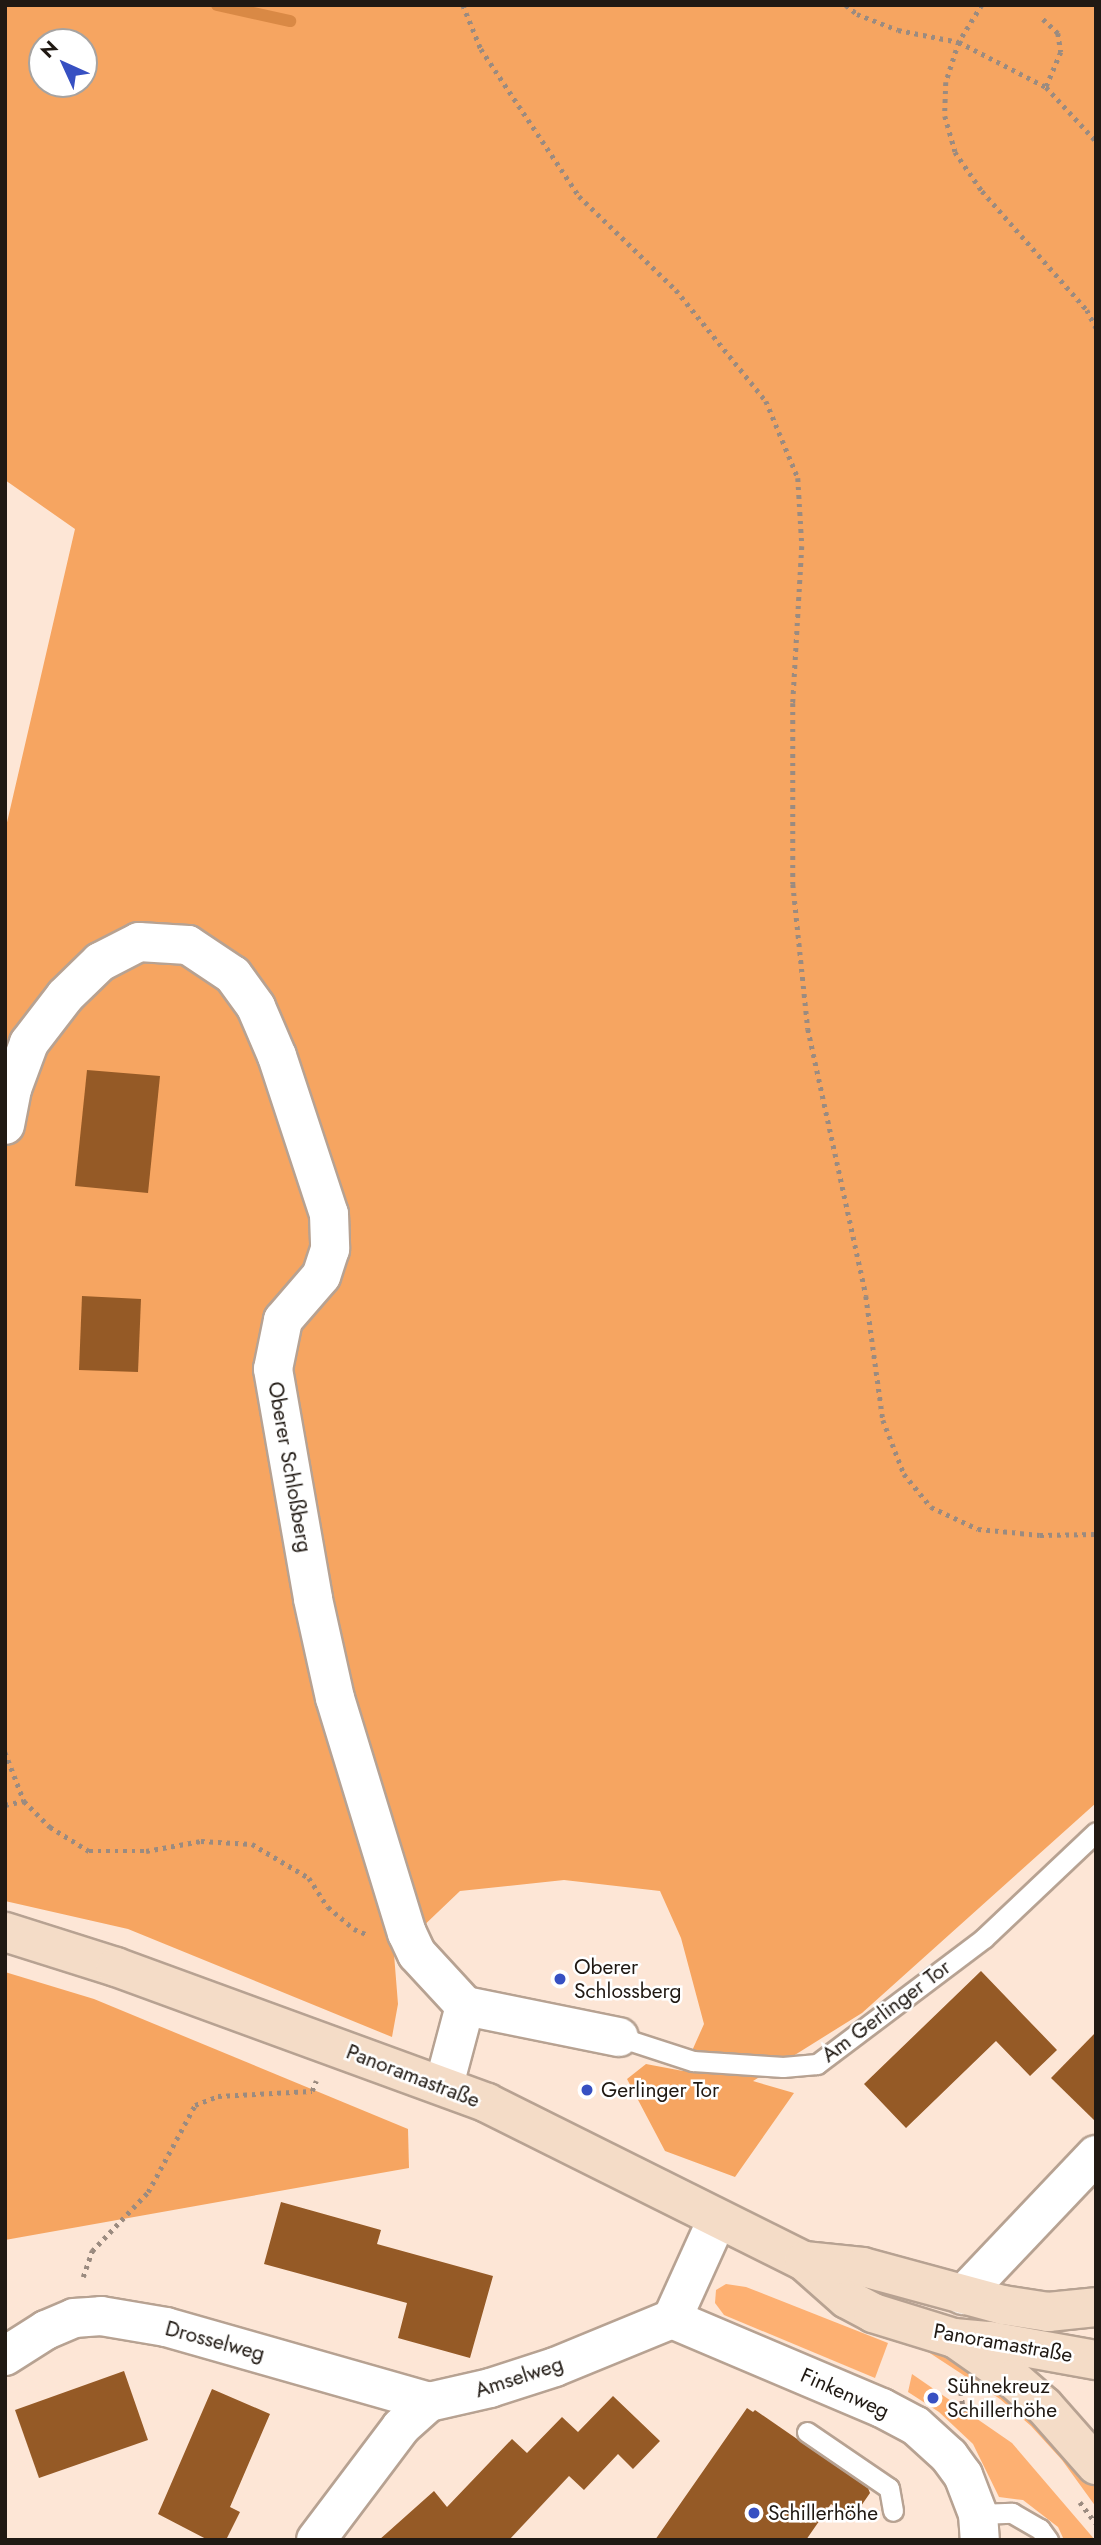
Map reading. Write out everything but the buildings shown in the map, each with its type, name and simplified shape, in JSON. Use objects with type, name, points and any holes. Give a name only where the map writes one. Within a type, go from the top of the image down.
[{"type":"main road","name":"Panoramastraße","points":[[5,1932],[45,1942],[444,2085],[487,2103],[804,2262],[847,2299],[873,2313],[954,2338],[990,2340],[1096,2360]]},
{"type":"main road","name":"Panoramastraße","points":[[804,2262],[863,2267],[963,2295],[1048,2312],[1096,2307]]},
{"type":"main road","points":[[954,2338],[1013,2379],[1044,2406],[1096,2465]]},
{"type":"street","name":"Oberer Schloßberg","points":[[5,1125],[12,1089],[29,1043],[65,996],[100,962],[139,942],[188,946],[233,975],[256,1007],[277,1056],[329,1214],[330,1249],[321,1276],[283,1320],[273,1369],[313,1599],[335,1698],[407,1933],[417,1954],[465,2006]]},
{"type":"street","name":"Am Gerlinger Tor","points":[[465,2006],[619,2037]]},
{"type":"street","points":[[444,2085],[465,2006]]},
{"type":"street","points":[[963,2295],[1096,2155]]},
{"type":"street","points":[[672,2319],[717,2220]]},
{"type":"street","name":"Drosselweg","points":[[5,2356],[46,2330],[74,2318],[101,2315],[166,2327],[429,2402]]},
{"type":"street","name":"Amselweg","points":[[316,2540],[401,2427],[429,2402],[490,2388],[555,2367],[672,2319]]},
{"type":"street","name":"Finkenweg","points":[[672,2319],[882,2408],[916,2426],[949,2456],[963,2475],[979,2527]]},
{"type":"lane","name":"Am Gerlinger Tor","points":[[619,2037],[693,2061],[783,2067],[817,2064],[984,1938],[1096,1832]]},
{"type":"lane","points":[[807,2432],[889,2488],[893,2511]]},
{"type":"lane","name":"Finkenweg","points":[[979,2527],[1012,2513],[1040,2529],[1048,2540]]},
{"type":"path","points":[[463,5],[481,48],[579,196],[676,290],[766,401],[798,478],[802,546],[793,703],[793,884],[808,1029],[864,1283],[883,1420],[904,1474],[931,1507],[978,1529],[1040,1535],[1096,1534]]},
{"type":"path","points":[[846,5],[857,14],[898,30],[959,42],[1046,88],[1096,141]]},
{"type":"path","points":[[982,5],[959,42],[946,82],[945,116],[955,152],[982,191],[1087,310],[1096,328]]},
{"type":"path","points":[[1043,19],[1058,33],[1061,52],[1046,88]]},
{"type":"path","points":[[5,1752],[24,1801],[50,1827],[89,1851],[146,1851],[201,1842],[252,1844],[309,1878],[328,1907],[354,1929],[374,1937]]},
{"type":"path","points":[[5,1805],[24,1801]]},
{"type":"path","points":[[74,2318],[92,2251],[148,2192],[195,2105],[218,2096],[312,2091],[330,2044]]},
{"type":"path","points":[[1086,2511],[1096,2523]]},
{"type":"shaded area","points":[[5,5],[1096,5],[1096,1803],[862,2013],[753,2081],[794,2093],[735,2177],[665,2151],[627,2079],[646,2064],[683,2071],[704,2024],[681,1938],[660,1891],[564,1880],[460,1891],[394,1954],[398,2004],[392,2037],[128,1929],[5,1901],[5,831],[75,529],[5,480]]},
{"type":"shaded area","points":[[5,1972],[94,1999],[408,2129],[409,2168],[5,2240]]},
{"type":"shaded area","points":[[726,2284],[746,2287],[888,2343],[875,2378],[724,2315],[715,2303],[716,2290]]},
{"type":"shaded area","points":[[916,2344],[939,2351],[1004,2393],[1079,2466],[1096,2489],[1096,2507],[1062,2460],[1031,2426],[1000,2399]]},
{"type":"shaded area","points":[[912,2374],[1012,2443],[1095,2540],[1064,2540],[1058,2527],[1023,2500],[999,2497],[973,2444],[939,2412],[908,2392]]},
{"type":"waterway","points":[[217,5],[290,21]]},
{"type":"place","name":"Oberer Schlossberg","points":[[560,1979]]},
{"type":"place","name":"Gerlinger Tor","points":[[587,2090]]},
{"type":"place","name":"Sühnekreuz Schillerhöhe","points":[[933,2398]]},
{"type":"place","name":"Schillerhöhe","points":[[754,2513]]}]
